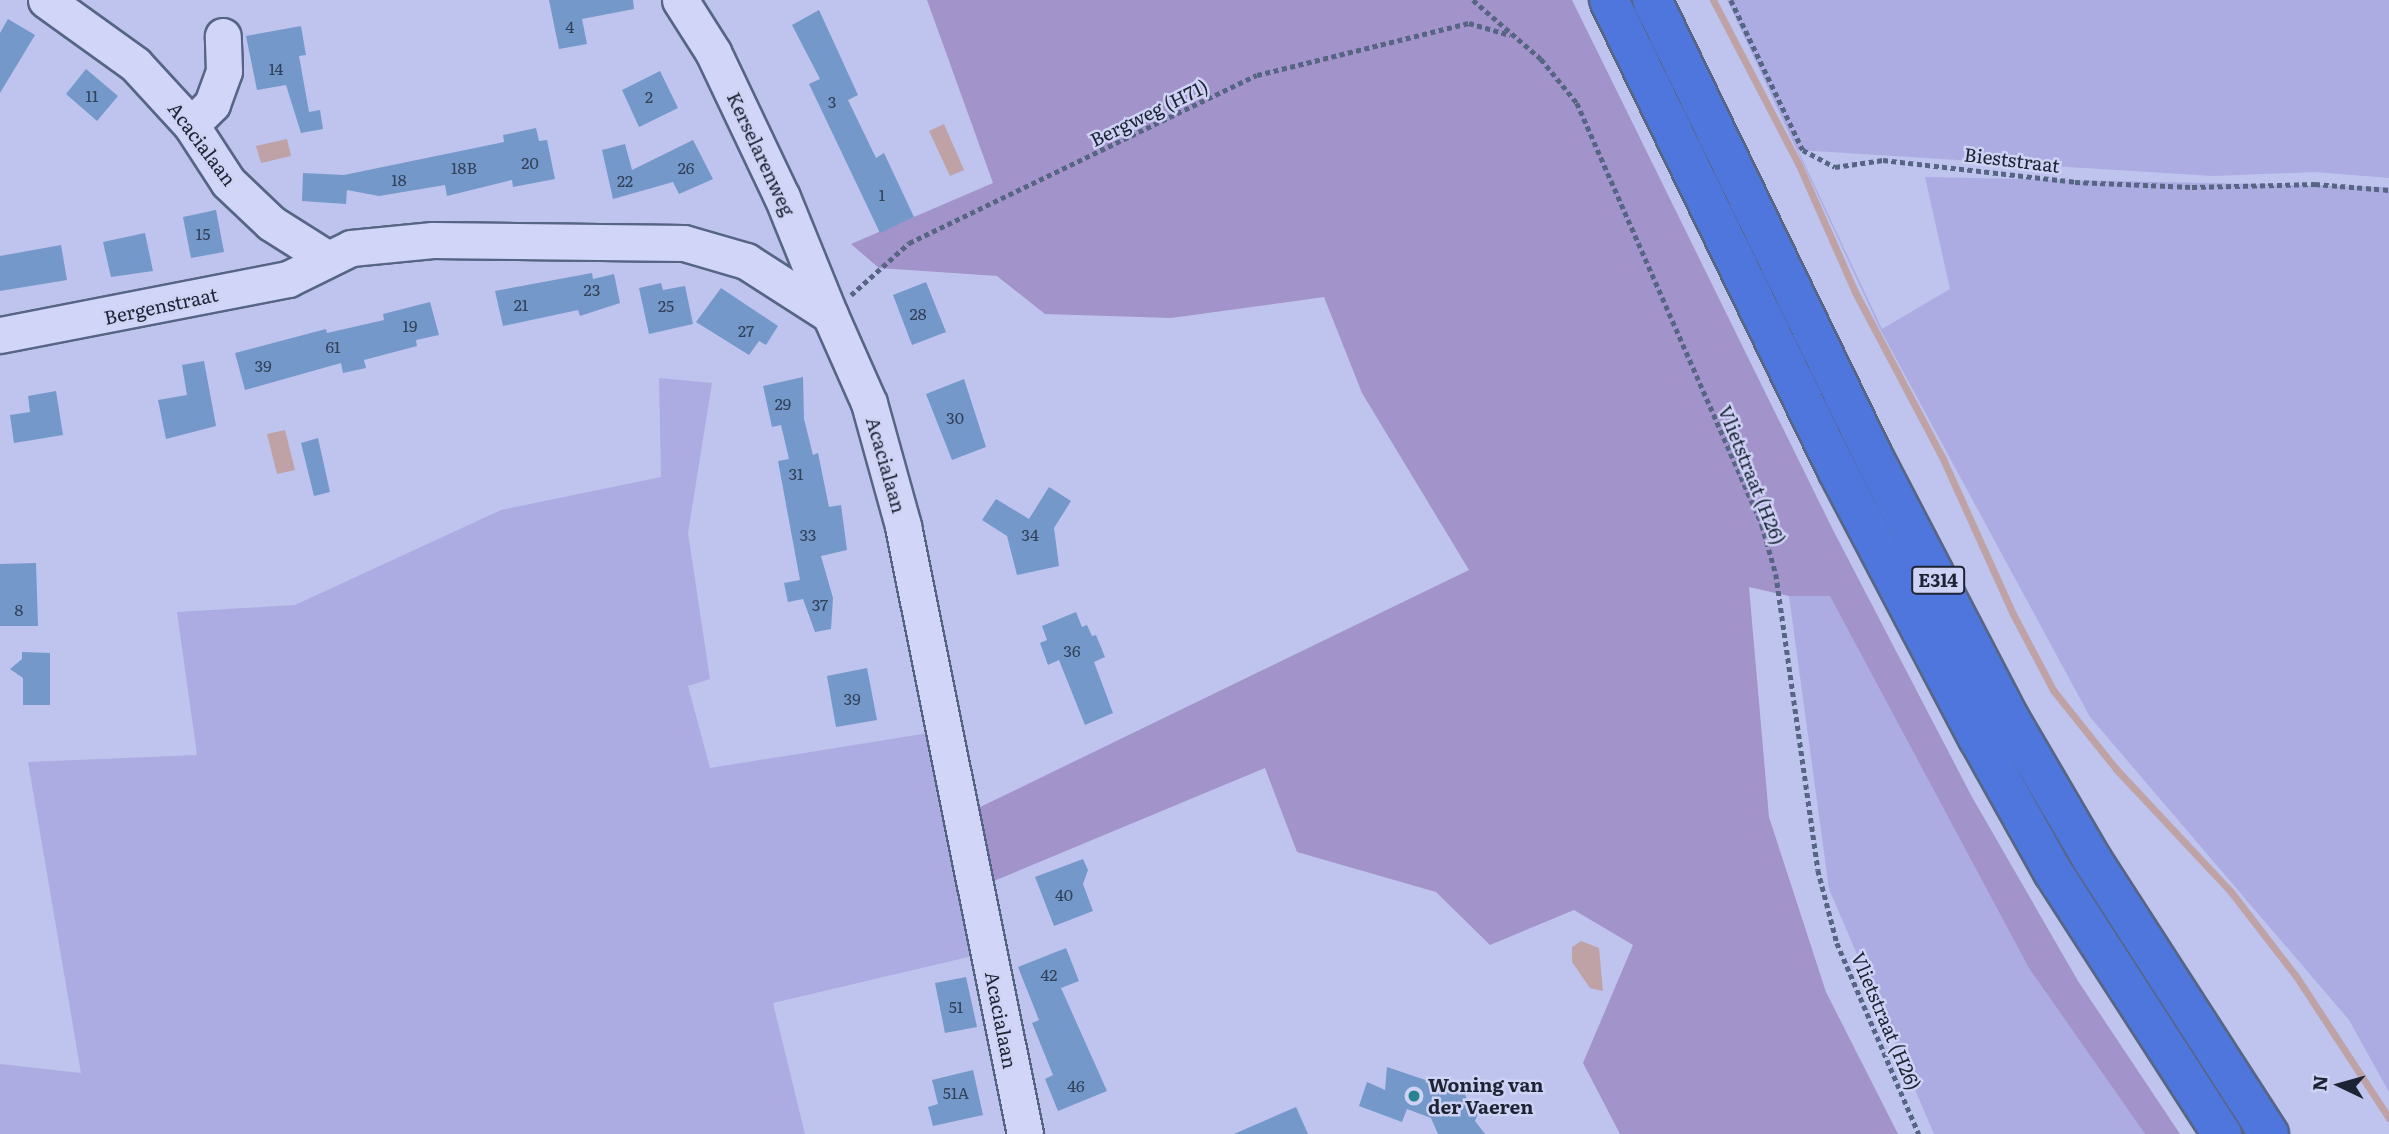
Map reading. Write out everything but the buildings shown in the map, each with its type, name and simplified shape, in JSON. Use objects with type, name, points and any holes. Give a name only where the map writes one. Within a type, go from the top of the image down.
[{"type":"highway","name":"E314","points":[[1609,0],[1837,470],[1978,738],[2053,872],[2222,1134]]},
{"type":"highway","name":"E314","points":[[1652,0],[1874,457],[2010,719],[2093,861],[2269,1134]]},
{"type":"street","name":"Acacialaan","points":[[47,0],[135,64],[191,125],[228,182],[271,223],[323,261]]},
{"type":"street","name":"Kerselarenweg","points":[[680,0],[713,52],[759,148],[830,315]]},
{"type":"street","points":[[191,125],[212,104],[224,71],[223,36]]},
{"type":"street","points":[[323,261],[351,248],[433,240],[684,243],[746,261],[830,315]]},
{"type":"street","name":"Bergenstraat","points":[[0,335],[288,279],[323,261]]},
{"type":"street","name":"Acacialaan","points":[[830,315],[869,404],[903,526],[1025,1134]]},
{"type":"path","name":"Vlietstraat (H26)","points":[[1473,0],[1541,59],[1577,103],[1762,525],[1776,574],[1821,881],[1837,943],[1919,1134]]},
{"type":"path","name":"Bieststraat","points":[[1731,0],[1803,150],[1835,167],[1883,160],[2075,181],[2192,187],[2315,184],[2389,190]]},
{"type":"path","name":"Bergweg (H71)","points":[[830,315],[909,243],[1257,75],[1469,23],[1514,36]]},
{"type":"shaded area","points":[[927,0],[1572,0],[1833,530],[1972,797],[2078,981],[2180,1134],[2145,1134],[2029,968],[1830,596],[1789,596],[1749,587],[1769,817],[1826,992],[1898,1134],[1620,1134],[1583,1063],[1633,945],[1574,910],[1490,945],[1436,892],[1297,852],[1265,768],[989,883],[974,810],[1469,570],[1362,393],[1324,297],[1171,318],[1045,314],[997,276],[879,268],[851,244],[993,183]]},
{"type":"shaded area","points":[[1727,0],[2389,0],[2389,178],[2315,172],[2213,176],[1798,150],[1882,329],[1950,289],[1925,177],[2389,187],[2389,1092],[2349,1020],[2090,717],[1880,329]]},
{"type":"shaded area","points":[[944,124],[964,170],[950,176],[929,131]]},
{"type":"shaded area","points":[[287,139],[291,156],[261,163],[256,146]]},
{"type":"shaded area","points":[[659,378],[712,383],[688,533],[710,679],[688,686],[710,768],[935,732],[977,955],[773,1003],[805,1134],[0,1134],[0,1064],[81,1073],[28,762],[197,755],[177,612],[295,605],[501,510],[661,477]]},
{"type":"shaded area","points":[[285,430],[295,470],[277,474],[267,434]]},
{"type":"shaded area","points":[[1789,596],[1831,596],[2029,967],[2145,1134],[1934,1134],[1829,889]]},
{"type":"shaded area","points":[[1581,941],[1599,948],[1603,991],[1590,988],[1572,962],[1572,947]]},
{"type":"waterway","points":[[1713,0],[1799,165],[1855,292],[1943,459],[2013,614],[2053,690],[2116,769],[2231,892],[2296,976],[2389,1118]]},
{"type":"place","name":"Woning van der Vaeren","points":[[1414,1096]]}]
